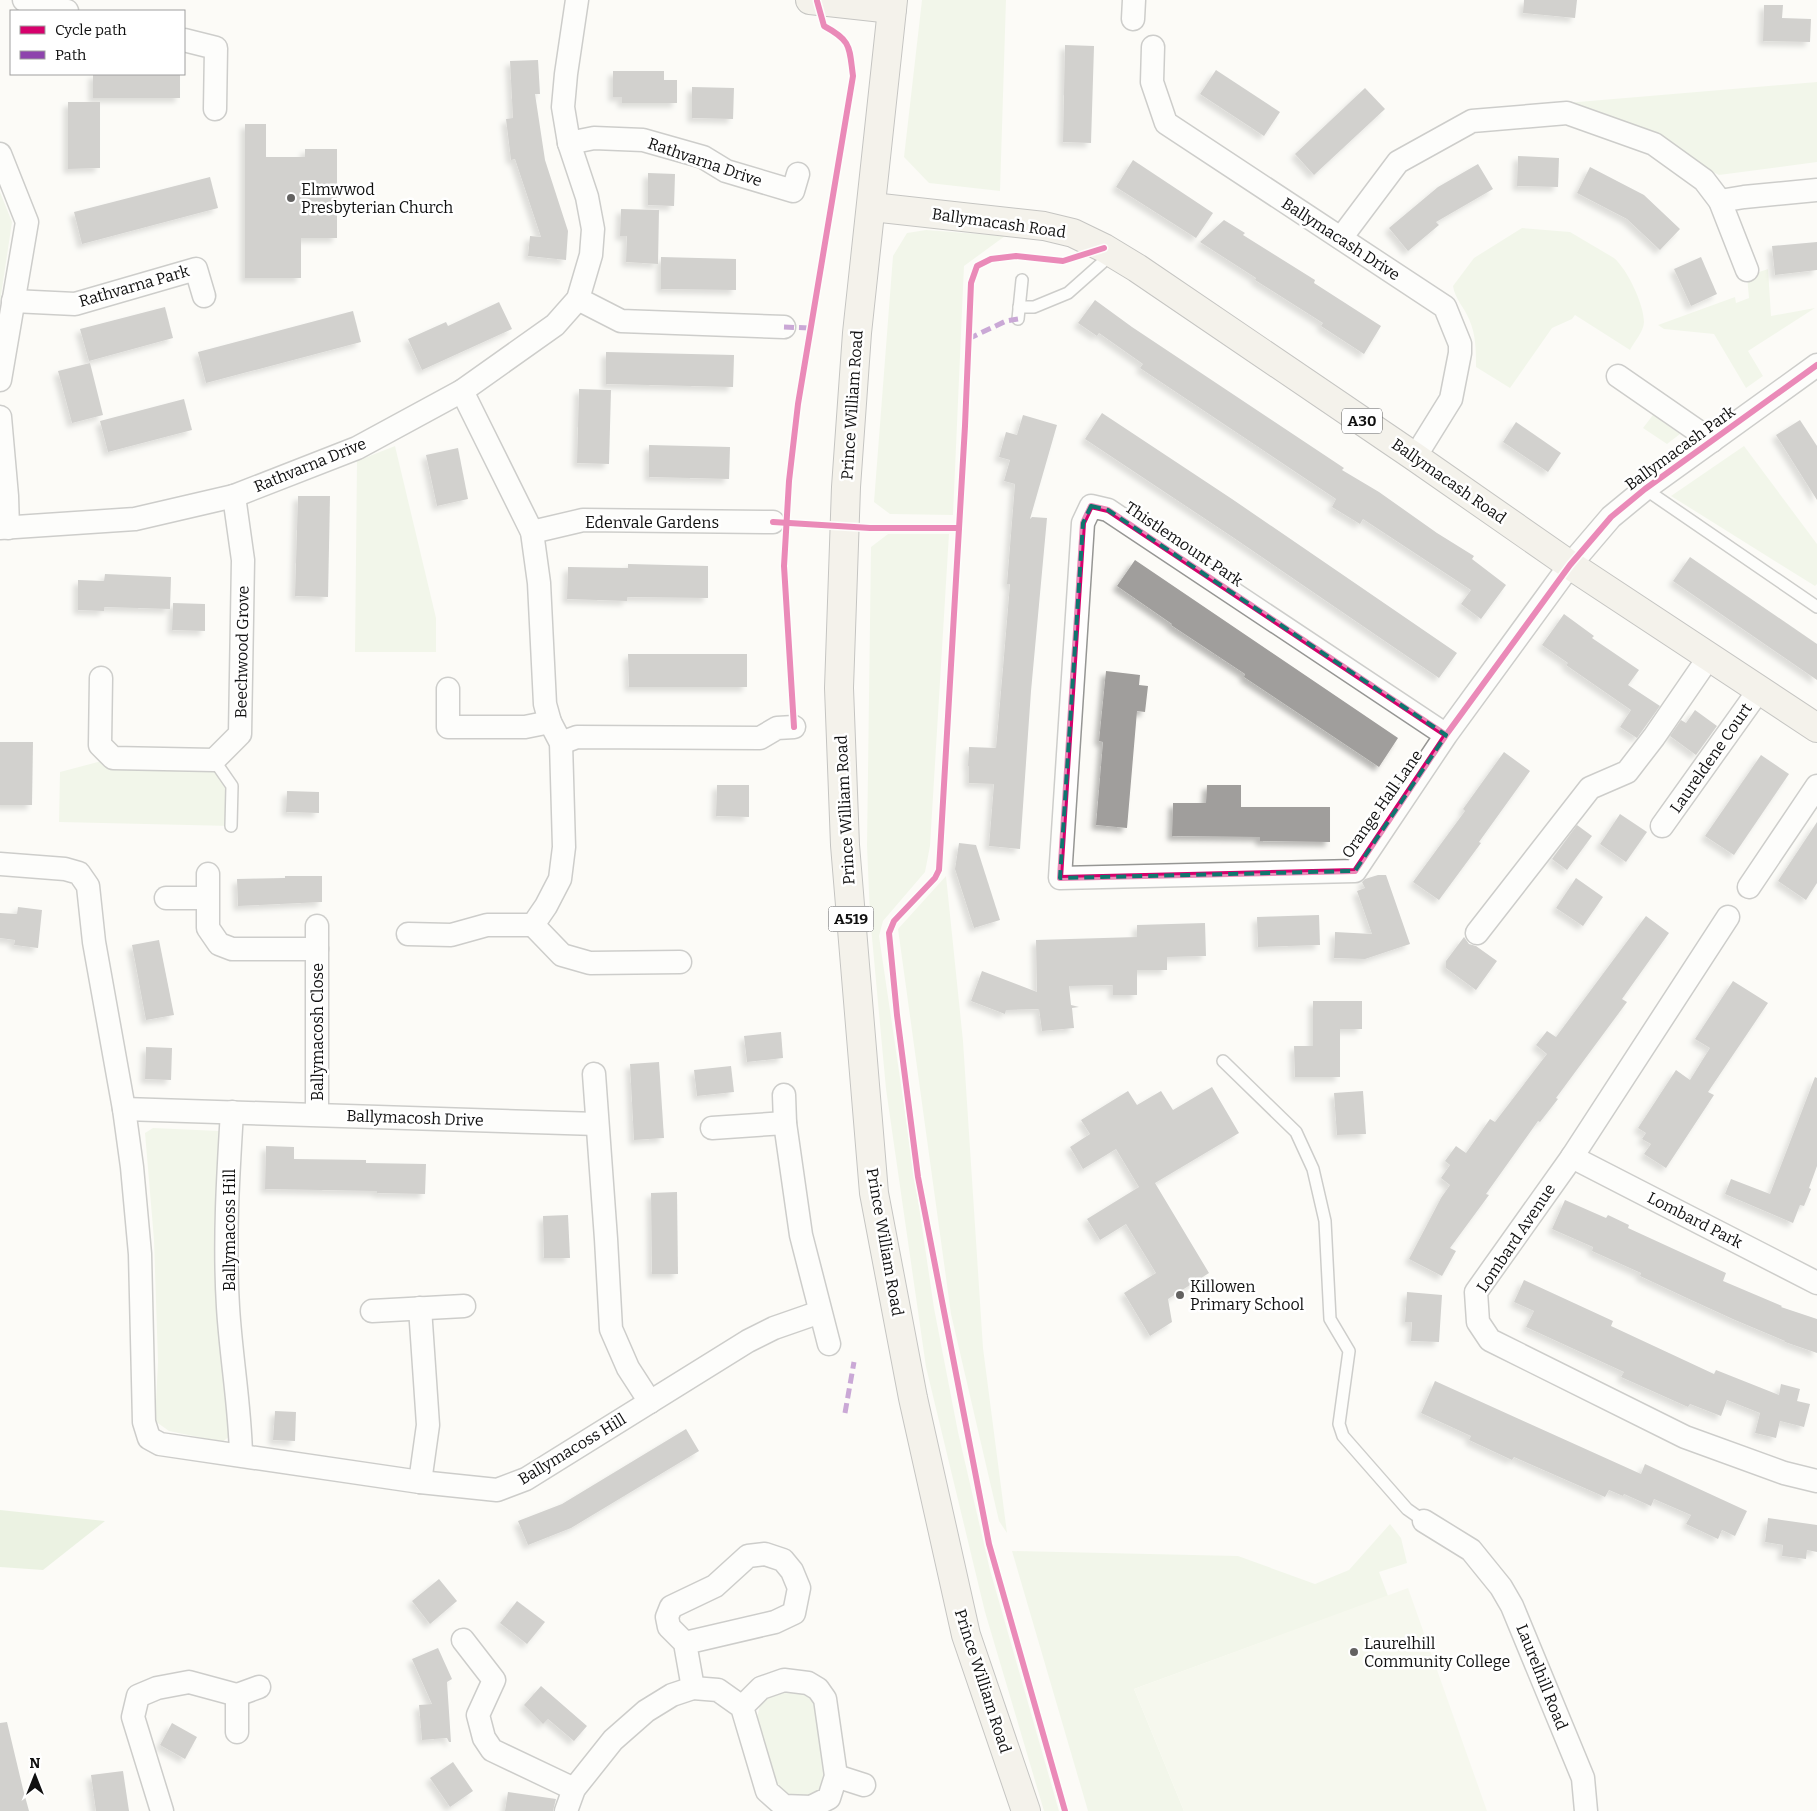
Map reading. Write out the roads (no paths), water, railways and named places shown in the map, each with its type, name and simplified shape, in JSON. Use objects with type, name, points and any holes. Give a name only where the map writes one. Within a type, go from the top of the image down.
[{"type":"main road","points":[[810,0],[893,4]]},
{"type":"main road","name":"Prince William Road","points":[[893,4],[857,333],[846,487],[838,688],[845,845],[874,1193],[914,1398],[966,1635],[1026,1811]]},
{"type":"main road","name":"Ballymacash Road","points":[[872,207],[1044,226],[1073,233],[1113,254],[1137,268],[1415,457],[1570,565],[1817,728]]},
{"type":"street","points":[[24,0],[63,10]]},
{"type":"street","name":"Rathvarna Drive","points":[[4,528],[135,518],[234,496],[357,448],[462,391],[555,325],[578,299],[591,255],[593,229],[587,197],[569,143],[563,107],[577,0]]},
{"type":"street","points":[[185,40],[216,48],[215,109]]},
{"type":"street","name":"Ballymacash Drive","points":[[1153,47],[1152,82],[1166,123],[1445,307],[1460,344],[1451,399],[1415,457]]},
{"type":"street","points":[[1341,238],[1398,162],[1472,121],[1567,113],[1654,144],[1704,180],[1720,202],[1747,270]]},
{"type":"street","name":"Rathvarna Drive","points":[[569,143],[594,138],[643,140],[703,157],[726,171],[793,191],[798,174]]},
{"type":"street","points":[[0,154],[27,222],[0,380]]},
{"type":"street","points":[[1720,202],[1744,197],[1817,190]]},
{"type":"street","name":"Rathvarna Park","points":[[13,301],[75,304],[196,269],[204,296]]},
{"type":"street","points":[[578,299],[621,321],[784,327]]},
{"type":"street","name":"Ballymacash Park","points":[[1570,565],[1611,517],[1645,489],[1817,366]]},
{"type":"street","name":"Ballymacash Park","points":[[1618,376],[1712,441]]},
{"type":"street","points":[[462,391],[532,532],[539,583],[546,704],[550,722],[561,743],[564,788],[564,847],[560,879],[546,906],[533,925]]},
{"type":"street","points":[[0,417],[8,496],[4,528]]},
{"type":"street","name":"Beechwood Grove","points":[[214,760],[240,734],[243,560],[234,496]]},
{"type":"street","name":"Thistlemount Park","points":[[1060,878],[1083,523],[1091,506],[1108,510],[1446,735]]},
{"type":"street","name":"Edenvale Gardens","points":[[532,532],[583,520],[773,522]]},
{"type":"street","name":"Orange Hall Lane","points":[[1060,878],[1355,871],[1446,735],[1570,565]]},
{"type":"street","points":[[1476,933],[1590,788],[1627,772],[1654,738],[1710,657]]},
{"type":"street","points":[[101,678],[100,745],[113,758],[214,760]]},
{"type":"street","points":[[448,689],[448,727],[525,727],[550,722]]},
{"type":"street","name":"Laureldene Court","points":[[1662,826],[1759,690]]},
{"type":"street","points":[[561,743],[577,737],[760,738],[777,728],[794,727]]},
{"type":"street","points":[[1748,887],[1817,786]]},
{"type":"street","name":"Ballymacoss Hill","points":[[0,864],[65,869],[79,873],[88,886],[94,942],[124,1109],[140,1254],[144,1422],[149,1438],[160,1444],[420,1482],[497,1490],[526,1479],[757,1336],[820,1312]]},
{"type":"street","name":"Ballymacosh Close","points":[[208,874],[208,928],[218,944],[232,949],[317,949]]},
{"type":"street","points":[[166,898],[207,898]]},
{"type":"street","name":"Lombard Avenue","points":[[1728,917],[1572,1157],[1476,1292],[1478,1322],[1490,1340],[1685,1437],[1784,1473],[1817,1481]]},
{"type":"street","points":[[408,934],[451,935],[486,925],[533,925],[562,955],[581,960],[590,962],[680,962]]},
{"type":"street","name":"Ballymacosh Close","points":[[316,1114],[318,926]]},
{"type":"street","points":[[594,1074],[611,1328],[628,1368],[650,1402]]},
{"type":"street","points":[[784,1095],[784,1123],[801,1235],[829,1344]]},
{"type":"street","points":[[124,1109],[232,1112]]},
{"type":"street","name":"Ballymacoss Hill","points":[[232,1112],[229,1152],[228,1307],[241,1425],[241,1456]]},
{"type":"street","name":"Ballymacosh Drive","points":[[232,1112],[597,1124]]},
{"type":"street","points":[[712,1128],[784,1123]]},
{"type":"street","name":"Lombard Park","points":[[1572,1157],[1817,1282]]},
{"type":"street","points":[[372,1311],[464,1306]]},
{"type":"street","points":[[420,1308],[428,1425],[420,1482]]},
{"type":"street","name":"Laurelhill Road","points":[[1424,1521],[1471,1550],[1501,1587],[1512,1606],[1583,1778],[1586,1811]]},
{"type":"street","points":[[684,1643],[775,1622],[794,1613],[798,1588],[792,1571],[783,1560],[765,1554],[748,1556],[715,1586],[672,1607],[667,1616],[669,1627],[684,1643],[693,1688]]},
{"type":"street","points":[[463,1640],[494,1680],[478,1715],[484,1738],[492,1750],[574,1789]]},
{"type":"street","points":[[566,1811],[574,1789],[612,1740],[646,1711],[672,1695],[693,1688],[718,1690],[742,1706],[767,1791],[784,1806],[811,1808],[829,1798],[836,1776],[825,1699],[818,1689],[808,1683],[784,1680],[761,1688],[742,1706]]},
{"type":"street","points":[[162,1811],[133,1717],[138,1696],[157,1688],[189,1682],[237,1694],[259,1687]]},
{"type":"street","points":[[237,1694],[237,1732]]},
{"type":"street","points":[[836,1776],[864,1785]]},
{"type":"lane","points":[[1022,280],[1018,313],[1068,294],[1113,254]]},
{"type":"lane","points":[[1645,489],[1817,607]]},
{"type":"lane","points":[[214,760],[232,786],[231,826]]},
{"type":"lane","points":[[1222,1061],[1296,1132],[1313,1169],[1325,1221],[1330,1319],[1349,1351],[1339,1424],[1343,1436],[1407,1509],[1424,1521]]},
{"type":"place","name":"Elmwwod Presbyterian Church","points":[[291,198]]},
{"type":"place","name":"Killowen Primary School","points":[[1180,1295]]},
{"type":"place","name":"Laurelhill Community College","points":[[1354,1652]]}]
